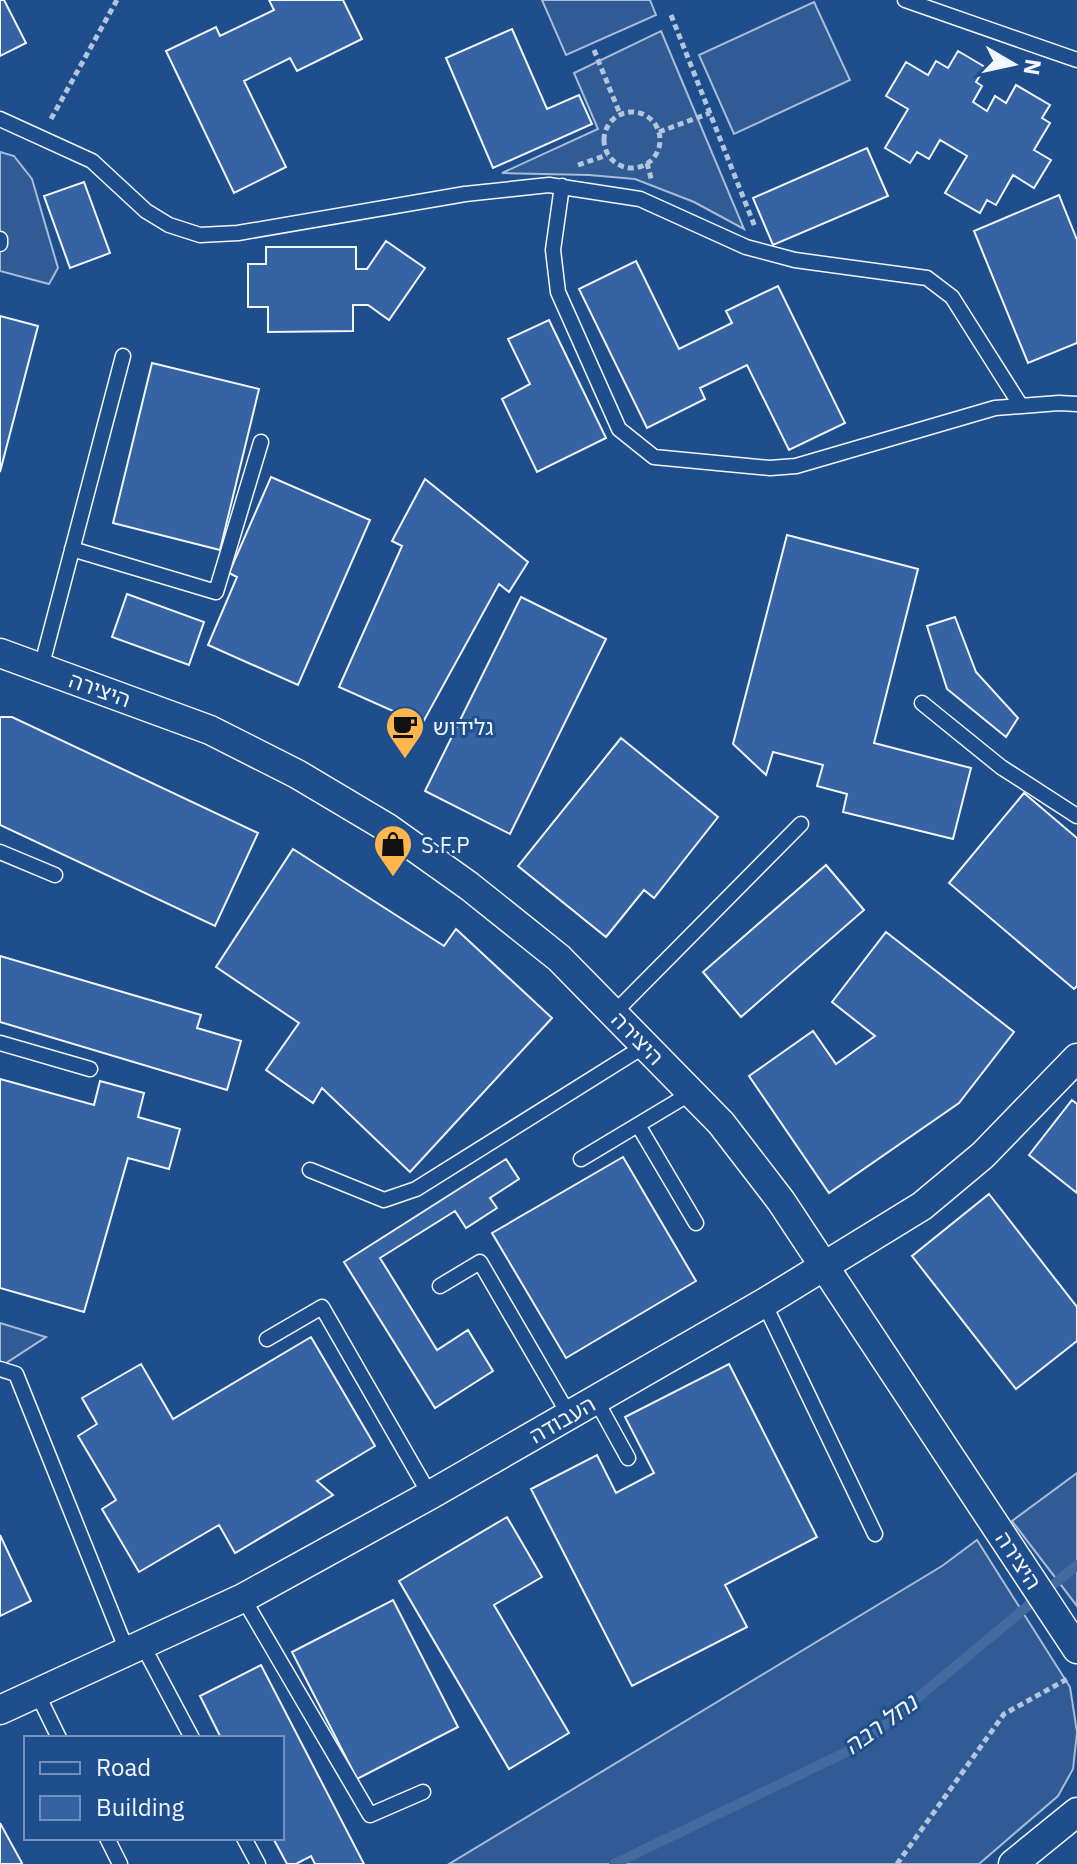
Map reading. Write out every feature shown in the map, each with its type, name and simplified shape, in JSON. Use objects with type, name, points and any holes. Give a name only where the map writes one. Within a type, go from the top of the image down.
[{"type":"street","name":"היצירה","points":[[0,653],[210,730],[297,774],[386,827],[469,886],[559,958],[721,1123],[781,1201],[1077,1649]]},
{"type":"street","name":"העבודה","points":[[0,1710],[243,1598],[430,1495],[824,1267],[922,1206],[983,1155],[1077,1058]]},
{"type":"street","points":[[1013,1864],[1077,1812]]},
{"type":"lane","points":[[905,0],[1077,60]]},
{"type":"lane","points":[[0,119],[92,161],[146,211],[169,225],[200,235],[238,233],[511,188],[562,186],[640,199],[746,247],[795,260],[927,278],[952,297],[1021,406]]},
{"type":"lane","points":[[562,186],[553,250],[558,292],[619,429],[654,457],[770,468],[796,466],[995,408],[1077,404]]},
{"type":"lane","points":[[41,668],[123,356]]},
{"type":"lane","points":[[72,549],[216,592],[261,442]]},
{"type":"lane","points":[[922,703],[1001,767],[1077,816]]},
{"type":"lane","points":[[614,1013],[801,824]]},
{"type":"lane","points":[[0,852],[55,875]]},
{"type":"lane","points":[[0,1043],[90,1069]]},
{"type":"lane","points":[[310,1170],[384,1200],[416,1189],[646,1045]]},
{"type":"lane","points":[[581,1159],[691,1093]]},
{"type":"lane","points":[[638,1125],[696,1223]]},
{"type":"lane","points":[[440,1286],[480,1262],[569,1415]]},
{"type":"lane","points":[[764,1303],[875,1534]]},
{"type":"lane","points":[[267,1339],[322,1307],[430,1495]]},
{"type":"lane","points":[[0,1369],[16,1374],[135,1648],[191,1736]]},
{"type":"lane","points":[[596,1400],[628,1458]]},
{"type":"lane","points":[[243,1598],[370,1815],[423,1792]]},
{"type":"lane","points":[[37,1693],[58,1736]]},
{"type":"lane","points":[[108,1840],[120,1864]]},
{"type":"lane","points":[[245,1840],[258,1864]]},
{"type":"path","points":[[41,138],[117,0]]},
{"type":"path","points":[[671,15],[765,251]]},
{"type":"path","points":[[594,50],[620,114]]},
{"type":"path","points":[[639,112],[655,123],[659,132],[660,141],[654,158],[639,167],[621,166],[607,155],[604,137],[612,119],[620,114],[639,112]]},
{"type":"path","points":[[659,132],[710,113]]},
{"type":"path","points":[[897,1864],[1004,1714],[1077,1674]]},
{"type":"shaded area","points":[[542,0],[650,0],[656,15],[566,55]]},
{"type":"shaded area","points":[[814,2],[850,80],[734,134],[699,55]]},
{"type":"shaded area","points":[[661,31],[744,229],[694,202],[635,179],[502,173],[598,129],[574,73]]},
{"type":"shaded area","points":[[0,152],[14,156],[32,179],[58,268],[49,284],[0,271]]},
{"type":"shaded area","points":[[0,1323],[46,1337],[0,1367]]},
{"type":"shaded area","points":[[1077,1473],[1077,1606],[1012,1521]]},
{"type":"shaded area","points":[[977,1540],[1070,1687],[1077,1732],[1073,1769],[1058,1796],[979,1864],[449,1864],[942,1566]]},
{"type":"building","points":[[0,0],[4,0],[26,43],[0,56]]},
{"type":"building","points":[[269,0],[343,0],[362,39],[297,71],[290,58],[244,81],[286,167],[234,193],[166,51],[216,27],[220,36],[274,10]]},
{"type":"building","points":[[512,29],[547,109],[579,95],[592,124],[493,168],[446,58]]},
{"type":"building","points":[[958,51],[985,67],[976,82],[982,86],[973,102],[987,111],[995,96],[1006,103],[1016,85],[1050,105],[1042,118],[1050,123],[1034,150],[1051,160],[1034,188],[1013,175],[996,205],[987,200],[980,213],[945,193],[967,156],[940,140],[929,159],[917,152],[910,163],[885,148],[908,109],[886,96],[906,62],[928,75],[936,61],[948,68]]},
{"type":"building","points":[[867,148],[888,196],[773,245],[753,198]]},
{"type":"building","points":[[84,182],[110,253],[70,268],[44,196]]},
{"type":"building","points":[[1059,195],[1077,240],[1077,343],[1028,363],[974,231]]},
{"type":"building","points":[[386,241],[425,268],[389,320],[368,305],[353,305],[353,331],[268,332],[268,307],[248,307],[248,264],[266,264],[266,247],[356,247],[356,269],[367,269]]},
{"type":"building","points":[[636,261],[679,349],[732,323],[726,311],[778,286],[845,423],[789,450],[747,365],[700,388],[705,399],[647,428],[579,289]]},
{"type":"building","points":[[0,316],[38,326],[0,472]]},
{"type":"building","points":[[549,320],[606,438],[537,472],[502,399],[530,384],[508,339]]},
{"type":"building","points":[[152,363],[259,389],[220,550],[113,523]]},
{"type":"building","points":[[271,477],[370,520],[298,685],[208,645],[237,577],[229,573]]},
{"type":"building","points":[[425,479],[528,562],[509,592],[499,584],[422,724],[339,687],[402,546],[392,541]]},
{"type":"building","points":[[787,535],[918,569],[874,743],[971,768],[953,839],[843,812],[847,794],[817,786],[823,765],[773,752],[766,775],[733,744]]},
{"type":"building","points":[[127,594],[204,622],[189,665],[112,637]]},
{"type":"building","points":[[521,597],[606,639],[510,834],[425,791]]},
{"type":"building","points":[[955,617],[976,672],[1018,718],[1006,737],[947,689],[927,626]]},
{"type":"building","points":[[0,717],[12,717],[258,833],[215,926],[0,825]]},
{"type":"building","points":[[621,738],[718,817],[654,898],[644,890],[606,937],[518,866]]},
{"type":"building","points":[[1024,793],[1077,838],[1077,986],[1074,989],[949,883]]},
{"type":"building","points":[[293,849],[444,946],[456,929],[552,1018],[410,1172],[322,1088],[313,1103],[266,1070],[299,1023],[216,967]]},
{"type":"building","points":[[826,865],[864,910],[741,1017],[703,972]]},
{"type":"building","points":[[886,932],[1014,1032],[959,1103],[829,1193],[749,1076],[813,1031],[836,1064],[875,1036],[832,1002]]},
{"type":"building","points":[[0,956],[201,1015],[197,1028],[241,1041],[227,1090],[0,1022]]},
{"type":"building","points":[[0,1079],[94,1105],[100,1081],[144,1093],[138,1117],[180,1129],[169,1169],[128,1158],[84,1312],[0,1288]]},
{"type":"building","points":[[1072,1100],[1077,1104],[1077,1193],[1029,1155]]},
{"type":"building","points":[[623,1157],[696,1281],[566,1358],[492,1233]]},
{"type":"building","points":[[506,1159],[519,1179],[490,1198],[497,1208],[466,1228],[455,1211],[380,1258],[437,1350],[468,1330],[493,1371],[435,1408],[344,1262]]},
{"type":"building","points":[[989,1194],[1077,1307],[1077,1341],[1016,1389],[912,1256]]},
{"type":"building","points":[[311,1337],[375,1446],[317,1481],[333,1495],[235,1553],[219,1525],[139,1572],[102,1509],[116,1500],[78,1436],[97,1424],[82,1398],[141,1364],[173,1419]]},
{"type":"building","points":[[729,1364],[817,1537],[725,1585],[747,1627],[632,1686],[531,1489],[597,1455],[616,1493],[654,1473],[625,1417]]},
{"type":"building","points":[[507,1517],[542,1577],[494,1605],[569,1733],[509,1769],[399,1581]]},
{"type":"building","points":[[0,1535],[31,1601],[0,1616]]},
{"type":"building","points":[[393,1600],[458,1727],[357,1779],[292,1652]]},
{"type":"building","points":[[261,1665],[364,1864],[315,1864],[311,1856],[296,1864],[287,1864],[274,1840],[284,1840],[284,1736],[220,1736],[200,1696]]},
{"type":"building","points":[[0,1823],[22,1863],[21,1864],[0,1864]]},
{"type":"waterway","name":"נחל רבה","points":[[614,1864],[861,1745],[1077,1565]]},
{"type":"place","name":"גלידוש","points":[[405,760]]},
{"type":"place","name":"S.F.P","points":[[393,878]]}]
